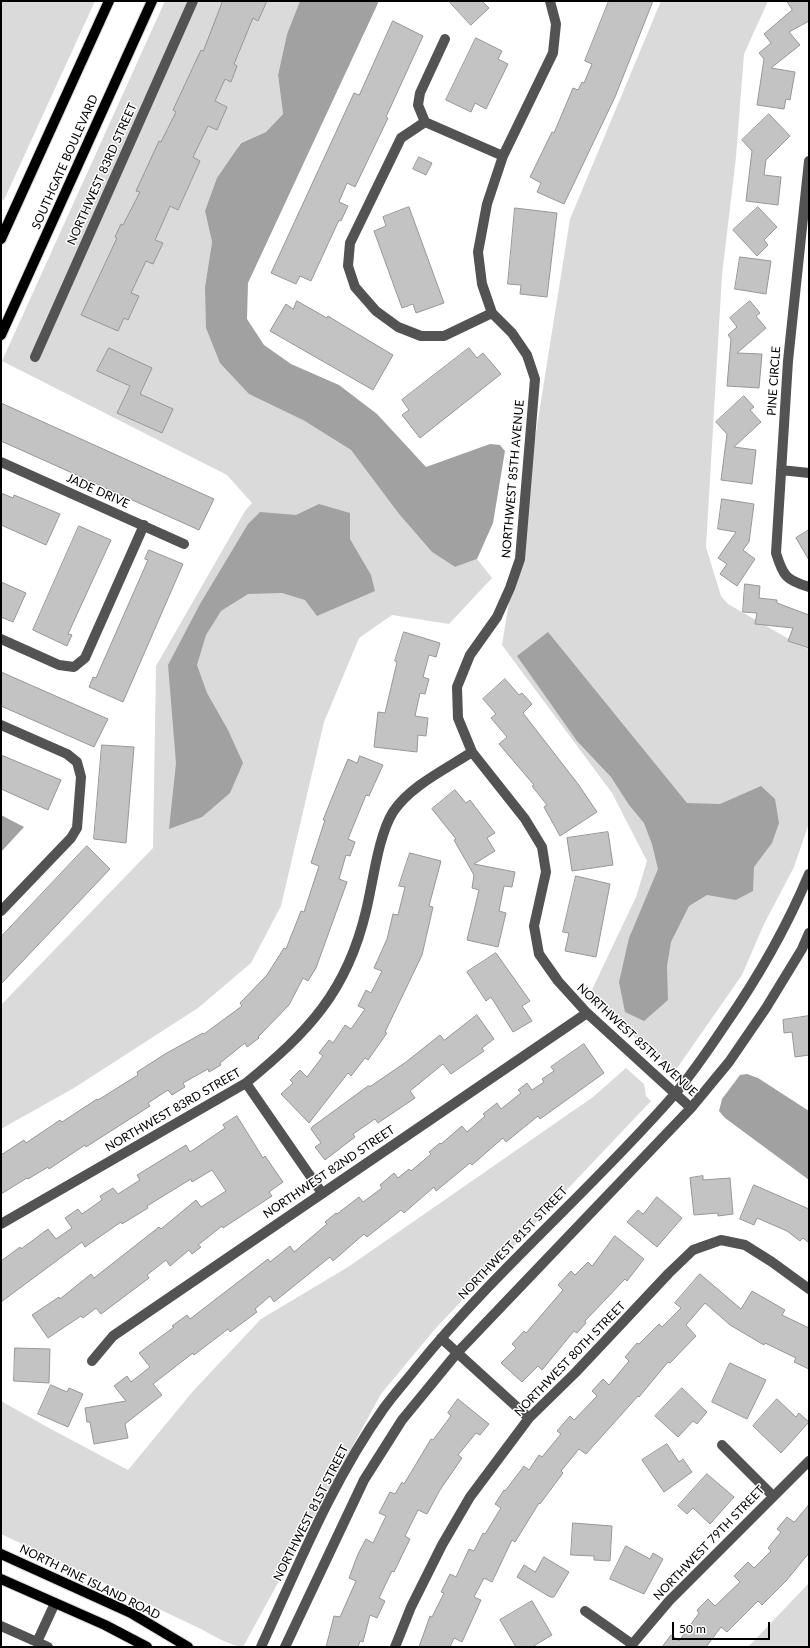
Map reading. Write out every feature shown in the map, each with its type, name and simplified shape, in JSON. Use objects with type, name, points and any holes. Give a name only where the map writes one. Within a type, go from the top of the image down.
[{"type":"main road","points":[[1,239],[109,1]]},
{"type":"main road","name":"SOUTHGATE BOULEVARD","points":[[1,334],[152,1]]},
{"type":"main road","name":"NORTH PINE ISLAND ROAD","points":[[1,1554],[131,1613],[188,1647]]},
{"type":"main road","points":[[1,1579],[105,1625],[147,1647]]},
{"type":"street","name":"NORTHWEST 83RD STREET","points":[[35,357],[193,1]]},
{"type":"street","points":[[425,122],[401,138],[350,244],[348,266],[355,287],[376,311],[398,327],[421,336],[444,336],[492,313],[482,284],[478,252],[487,204],[503,156],[553,53],[556,24],[550,1]]},
{"type":"street","points":[[445,39],[420,93],[418,105],[425,122],[503,156]]},
{"type":"street","name":"PINE CIRCLE","points":[[809,161],[788,361],[776,553],[781,570],[791,581],[809,587]]},
{"type":"street","name":"NORTHWEST 85TH AVENUE","points":[[492,313],[512,333],[527,355],[536,379],[520,559],[510,588],[497,617],[470,655],[457,687],[458,718],[472,752],[524,819],[542,847],[546,872],[534,926],[539,954],[558,981],[587,1013],[691,1108]]},
{"type":"street","name":"JADE DRIVE","points":[[1,462],[184,544]]},
{"type":"street","points":[[781,470],[809,474]]},
{"type":"street","points":[[1,639],[59,665],[74,667],[85,658],[144,525]]},
{"type":"street","points":[[1,725],[67,754],[77,762],[81,777],[77,828],[71,838],[1,910]]},
{"type":"street","name":"NORTHWEST 83RD STREET","points":[[1,1224],[246,1083],[281,1054],[306,1030],[334,992],[352,957],[366,913],[385,831],[393,813],[407,795],[472,752]]},
{"type":"street","name":"NORTHWEST 81ST STREET","points":[[261,1647],[303,1554],[345,1469],[384,1408],[441,1338],[521,1252],[605,1168],[675,1094],[712,1046],[752,987],[779,940],[809,874]]},
{"type":"street","points":[[285,1647],[364,1480],[402,1420],[457,1353],[691,1108],[730,1062],[802,949],[809,933]]},
{"type":"street","name":"NORTHWEST 82ND STREET","points":[[92,1361],[113,1336],[587,1013]]},
{"type":"street","points":[[246,1083],[322,1193]]},
{"type":"street","name":"NORTHWEST 80TH STREET","points":[[395,1647],[411,1607],[450,1531],[470,1497],[529,1418],[575,1373],[669,1273],[693,1250],[721,1240],[745,1245],[772,1262],[809,1289]]},
{"type":"street","points":[[441,1338],[529,1418]]},
{"type":"street","points":[[722,1446],[773,1496]]},
{"type":"street","name":"NORTHWEST 79TH STREET","points":[[631,1646],[669,1601],[809,1461]]},
{"type":"street","points":[[37,1642],[55,1603]]},
{"type":"street","points":[[585,1611],[631,1646]]},
{"type":"street","points":[[2,1630],[48,1647]]},
{"type":"shaded area","points":[[1,1],[95,1],[4,200],[1,199]]},
{"type":"shaded area","points":[[165,1],[300,1],[287,34],[278,75],[283,114],[266,132],[240,143],[205,211],[212,242],[205,287],[303,420],[351,450],[399,514],[432,552],[455,567],[477,559],[492,578],[449,624],[392,615],[359,638],[324,722],[281,906],[251,963],[198,1008],[74,1088],[1,1129],[1,1005],[153,848],[156,666],[245,511],[252,503],[227,475],[2,361]]},
{"type":"shaded area","points":[[300,1],[379,1],[248,283],[247,319],[264,345],[291,364],[339,385],[377,414],[426,467],[490,444],[500,445],[505,451],[493,523],[477,559],[455,567],[432,552],[399,514],[351,450],[303,420],[249,394],[220,363],[206,328],[205,287],[212,242],[205,211],[217,178],[241,143],[266,132],[283,114],[278,75],[287,34]]},
{"type":"shaded area","points":[[661,1],[768,1],[744,54],[736,157],[722,275],[706,547],[721,596],[728,604],[801,646],[809,649],[809,823],[794,867],[764,924],[742,975],[675,1071],[588,998],[636,897],[647,861],[612,793],[502,645],[570,219]]},
{"type":"shaded area","points":[[319,504],[350,513],[350,539],[371,575],[375,591],[317,616],[305,600],[282,593],[248,594],[221,611],[206,635],[197,665],[207,693],[228,730],[243,763],[230,793],[202,817],[169,829],[176,763],[168,665],[200,604],[248,524],[260,512],[296,515]]},
{"type":"shaded area","points":[[548,632],[687,803],[720,804],[761,786],[775,799],[779,823],[772,843],[754,867],[753,891],[736,900],[707,895],[689,906],[671,942],[667,966],[668,1000],[644,1021],[625,1012],[619,982],[629,938],[658,869],[652,844],[644,823],[629,805],[611,777],[577,741],[517,656]]},
{"type":"shaded area","points":[[1,815],[24,827],[1,852]]},
{"type":"shaded area","points":[[626,1068],[644,1084],[646,1096],[651,1101],[435,1329],[381,1394],[243,1647],[223,1640],[1,1534],[1,1401],[128,1470],[194,1390],[261,1319],[348,1267],[593,1097]]},
{"type":"shaded area","points":[[747,1074],[758,1078],[809,1111],[809,1180],[725,1118],[719,1111],[722,1099],[740,1075]]},
{"type":"shaded area","points":[[809,1583],[809,1647],[748,1647]]},
{"type":"building","points":[[223,1],[267,1],[258,21],[253,18],[234,64],[237,66],[231,82],[225,79],[215,101],[227,107],[217,130],[208,126],[193,157],[200,161],[178,210],[170,206],[155,240],[163,243],[153,264],[146,261],[131,293],[139,296],[128,320],[124,318],[118,331],[81,315],[117,238],[115,237],[121,224],[123,225],[140,192],[136,191],[159,141],[161,142],[176,112],[173,110],[201,50],[203,51]]},
{"type":"building","points":[[449,1],[482,1],[489,8],[471,25]]},
{"type":"building","points":[[609,1],[653,1],[615,97],[564,204],[537,192],[541,183],[530,177],[552,132],[554,133],[573,88],[578,90],[582,82],[584,83],[592,64],[585,61]]},
{"type":"building","points":[[787,1],[809,1],[809,21],[789,32],[800,45],[771,68],[795,72],[790,100],[786,99],[784,109],[757,105],[764,59],[759,53],[771,43],[764,34],[792,10]]},
{"type":"building","points":[[393,21],[423,36],[386,117],[388,118],[355,187],[347,183],[339,202],[348,206],[341,221],[339,220],[311,281],[300,276],[296,284],[271,273],[354,93],[359,95]]},
{"type":"building","points":[[476,38],[502,51],[498,59],[508,64],[486,109],[475,103],[471,112],[446,100]]},
{"type":"building","points":[[769,114],[790,136],[766,160],[764,175],[781,177],[778,205],[746,201],[752,151],[742,140]]},
{"type":"building","points":[[419,157],[432,163],[426,175],[413,169]]},
{"type":"building","points":[[409,207],[444,303],[416,313],[413,304],[402,308],[374,231],[386,226],[383,217]]},
{"type":"building","points":[[758,207],[777,227],[764,240],[768,245],[757,256],[733,230]]},
{"type":"building","points":[[515,208],[557,213],[547,297],[520,294],[521,285],[508,284]]},
{"type":"building","points":[[740,257],[771,261],[766,294],[735,289]]},
{"type":"building","points":[[297,301],[327,318],[328,316],[393,355],[373,390],[270,331],[286,304],[293,309]]},
{"type":"building","points":[[750,301],[760,313],[756,316],[766,328],[737,353],[762,354],[759,388],[727,386],[731,339],[728,335],[737,327],[730,318]]},
{"type":"building","points":[[109,348],[152,368],[140,394],[173,409],[162,433],[117,413],[130,386],[97,371]]},
{"type":"building","points":[[469,348],[477,358],[483,353],[501,374],[420,438],[402,415],[409,410],[402,400]]},
{"type":"building","points":[[744,396],[754,407],[750,410],[761,422],[734,447],[756,450],[752,484],[721,480],[727,434],[716,422]]},
{"type":"building","points":[[1,403],[214,499],[199,530],[1,441]]},
{"type":"building","points":[[1,493],[13,498],[14,495],[60,514],[46,545],[1,525]]},
{"type":"building","points":[[722,499],[754,504],[749,542],[743,550],[755,559],[737,586],[720,574],[727,564],[718,558],[736,532],[718,529]]},
{"type":"building","points":[[79,526],[111,540],[68,634],[72,635],[67,646],[33,630]]},
{"type":"building","points":[[809,530],[809,560],[796,538]]},
{"type":"building","points":[[149,550],[183,564],[123,702],[89,687],[93,677],[96,678],[148,560],[145,559]]},
{"type":"building","points":[[1,582],[26,593],[13,622],[1,617]]},
{"type":"building","points":[[745,584],[760,586],[759,598],[777,600],[777,603],[809,615],[809,648],[788,641],[793,628],[755,624],[757,613],[743,612]]},
{"type":"building","points":[[404,632],[440,643],[436,657],[429,655],[423,677],[429,679],[425,694],[420,693],[415,716],[428,718],[426,736],[418,735],[417,752],[374,747],[378,712],[385,713],[397,662],[395,661]]},
{"type":"building","points":[[1,672],[108,719],[94,747],[1,706]]},
{"type":"building","points":[[505,679],[519,695],[522,693],[532,704],[523,713],[578,784],[597,812],[560,836],[544,807],[547,805],[532,786],[534,785],[499,744],[507,737],[491,718],[496,714],[483,699]]},
{"type":"building","points":[[102,745],[134,747],[126,843],[94,839]]},
{"type":"building","points":[[1,755],[61,780],[48,810],[1,789]]},
{"type":"building","points":[[360,756],[383,765],[369,796],[366,795],[348,839],[355,842],[350,856],[346,855],[339,879],[347,882],[316,968],[308,981],[303,978],[289,1005],[258,1037],[259,1038],[247,1047],[245,1043],[220,1063],[221,1065],[209,1072],[208,1069],[183,1083],[185,1087],[172,1095],[168,1090],[148,1103],[150,1106],[86,1147],[85,1145],[49,1169],[48,1167],[1,1194],[1,1155],[24,1140],[26,1143],[60,1120],[62,1122],[97,1099],[98,1100],[138,1075],[137,1072],[165,1054],[203,1033],[204,1034],[242,1006],[240,1003],[267,975],[284,948],[286,949],[301,911],[304,912],[319,866],[311,863],[325,820],[323,820],[348,759],[357,763]]},
{"type":"building","points":[[455,790],[466,803],[470,800],[495,833],[487,838],[495,851],[474,864],[515,872],[512,887],[504,886],[499,911],[506,913],[498,947],[467,940],[479,890],[472,888],[474,875],[454,840],[456,839],[432,809]]},
{"type":"building","points":[[608,832],[613,865],[572,871],[567,838]]},
{"type":"building","points":[[87,846],[110,869],[1,984],[1,937]]},
{"type":"building","points":[[410,853],[441,861],[429,906],[433,907],[422,955],[385,1032],[387,1033],[368,1060],[365,1058],[351,1076],[348,1073],[309,1123],[281,1094],[293,1083],[290,1080],[300,1070],[307,1077],[323,1056],[319,1053],[329,1040],[333,1043],[345,1025],[351,1029],[365,1009],[358,1006],[366,990],[371,993],[382,971],[374,968],[387,939],[393,914],[398,915],[405,887],[399,886]]},
{"type":"building","points":[[576,876],[610,884],[596,957],[565,951],[569,933],[563,932]]},
{"type":"building","points":[[496,953],[530,1001],[522,1006],[532,1021],[513,1032],[491,997],[486,1001],[467,972]]},
{"type":"building","points":[[477,1015],[494,1039],[482,1048],[484,1051],[451,1074],[443,1064],[410,1091],[415,1098],[378,1123],[375,1119],[353,1134],[355,1137],[325,1160],[315,1147],[321,1143],[311,1129],[312,1127],[368,1086],[371,1086],[406,1062],[440,1035],[444,1040]]},
{"type":"building","points":[[809,1016],[809,1055],[795,1057],[792,1032],[784,1033],[783,1020]]},
{"type":"building","points":[[584,1044],[604,1073],[540,1119],[538,1116],[506,1142],[503,1138],[472,1165],[470,1163],[436,1191],[434,1187],[404,1213],[401,1210],[367,1237],[364,1234],[333,1261],[330,1257],[274,1302],[270,1296],[255,1309],[257,1312],[230,1332],[228,1329],[194,1355],[193,1353],[153,1384],[162,1395],[125,1424],[128,1438],[94,1444],[90,1422],[87,1422],[85,1408],[126,1401],[114,1386],[127,1376],[131,1382],[150,1367],[139,1353],[174,1327],[172,1326],[187,1315],[190,1319],[268,1259],[270,1262],[290,1246],[294,1252],[327,1224],[325,1222],[336,1213],[337,1214],[359,1197],[363,1202],[382,1188],[380,1185],[394,1173],[398,1178],[409,1169],[411,1171],[431,1154],[429,1152],[462,1126],[467,1132],[485,1116],[483,1114],[497,1103],[501,1109],[521,1093],[518,1090],[527,1083],[532,1090],[544,1082],[542,1079],[554,1071],[551,1067]]},
{"type":"building","points":[[237,1116],[263,1158],[265,1156],[283,1182],[269,1192],[272,1196],[223,1228],[222,1226],[198,1245],[201,1247],[192,1254],[189,1250],[170,1266],[166,1260],[147,1275],[149,1278],[101,1314],[96,1308],[83,1318],[81,1316],[48,1338],[32,1315],[59,1297],[60,1299],[91,1274],[94,1278],[159,1227],[161,1229],[196,1200],[201,1207],[226,1191],[212,1170],[192,1182],[191,1179],[147,1206],[148,1208],[122,1224],[121,1222],[85,1247],[82,1242],[1,1302],[1,1261],[20,1247],[21,1249],[48,1229],[56,1239],[72,1228],[65,1218],[78,1209],[82,1214],[102,1200],[100,1196],[113,1188],[118,1194],[140,1180],[137,1175],[186,1145],[190,1152],[225,1128],[223,1125]]},
{"type":"building","points":[[703,1176],[703,1180],[730,1178],[733,1214],[718,1216],[718,1213],[694,1215],[690,1178]]},
{"type":"building","points":[[754,1185],[809,1209],[809,1243],[803,1238],[800,1241],[787,1231],[757,1218],[754,1225],[740,1219]]},
{"type":"building","points":[[657,1197],[682,1218],[657,1247],[627,1222],[638,1210],[643,1214]]},
{"type":"building","points":[[615,1236],[644,1259],[627,1281],[625,1279],[585,1321],[586,1323],[577,1333],[574,1331],[542,1370],[538,1366],[522,1382],[501,1363],[516,1348],[512,1344],[524,1331],[526,1333],[563,1290],[558,1285],[571,1271],[575,1275],[588,1262],[592,1266]]},
{"type":"building","points":[[700,1274],[741,1309],[752,1291],[785,1310],[782,1315],[809,1328],[809,1369],[794,1362],[796,1358],[765,1343],[764,1345],[730,1325],[705,1303],[686,1325],[696,1336],[670,1363],[668,1362],[639,1397],[638,1396],[586,1454],[579,1449],[561,1471],[563,1473],[540,1504],[539,1503],[515,1542],[512,1540],[492,1582],[484,1578],[474,1597],[481,1600],[462,1642],[454,1638],[450,1647],[419,1647],[430,1616],[432,1617],[444,1593],[441,1592],[450,1574],[456,1577],[469,1549],[474,1551],[483,1533],[485,1534],[501,1508],[495,1504],[504,1490],[505,1491],[524,1466],[529,1470],[539,1455],[542,1457],[561,1434],[557,1431],[570,1416],[574,1420],[597,1396],[592,1391],[603,1379],[609,1385],[629,1361],[625,1357],[637,1343],[639,1344],[659,1324],[662,1327],[681,1308],[675,1303]]},
{"type":"building","points":[[15,1348],[50,1349],[49,1383],[14,1381]]},
{"type":"building","points":[[730,1363],[766,1380],[747,1419],[712,1402]]},
{"type":"building","points":[[51,1385],[67,1392],[69,1388],[83,1394],[68,1427],[38,1414]]},
{"type":"building","points":[[682,1388],[707,1412],[697,1424],[693,1421],[678,1437],[655,1416]]},
{"type":"building","points":[[458,1399],[489,1424],[480,1435],[476,1433],[458,1455],[462,1458],[440,1490],[427,1514],[418,1510],[405,1536],[410,1539],[379,1598],[385,1601],[377,1618],[370,1615],[363,1642],[360,1641],[358,1647],[326,1647],[334,1616],[340,1617],[356,1581],[349,1578],[358,1554],[366,1539],[373,1543],[386,1516],[379,1513],[390,1492],[395,1494],[402,1482],[404,1484],[431,1439],[433,1440],[451,1416],[448,1413]]},
{"type":"building","points":[[777,1399],[796,1417],[799,1413],[809,1422],[781,1453],[753,1426]]},
{"type":"building","points":[[667,1444],[679,1462],[683,1459],[692,1472],[664,1492],[642,1460]]},
{"type":"building","points":[[707,1474],[734,1497],[710,1524],[693,1508],[687,1514],[678,1506]]},
{"type":"building","points":[[809,1505],[809,1553],[786,1581],[762,1605],[758,1601],[727,1632],[721,1627],[706,1647],[662,1647],[671,1635],[679,1641],[699,1613],[697,1610],[708,1599],[715,1606],[740,1582],[734,1576],[748,1562],[754,1568],[771,1551],[768,1548],[781,1532],[777,1529],[787,1517],[794,1522]]},
{"type":"building","points":[[573,1523],[612,1526],[610,1561],[594,1560],[594,1556],[571,1555]]},
{"type":"building","points":[[626,1546],[650,1559],[653,1553],[663,1559],[644,1594],[610,1579]]},
{"type":"building","points":[[544,1557],[569,1572],[554,1597],[550,1597],[517,1577],[524,1565],[535,1572]]},
{"type":"building","points":[[532,1601],[552,1635],[532,1647],[516,1647],[500,1620]]}]
